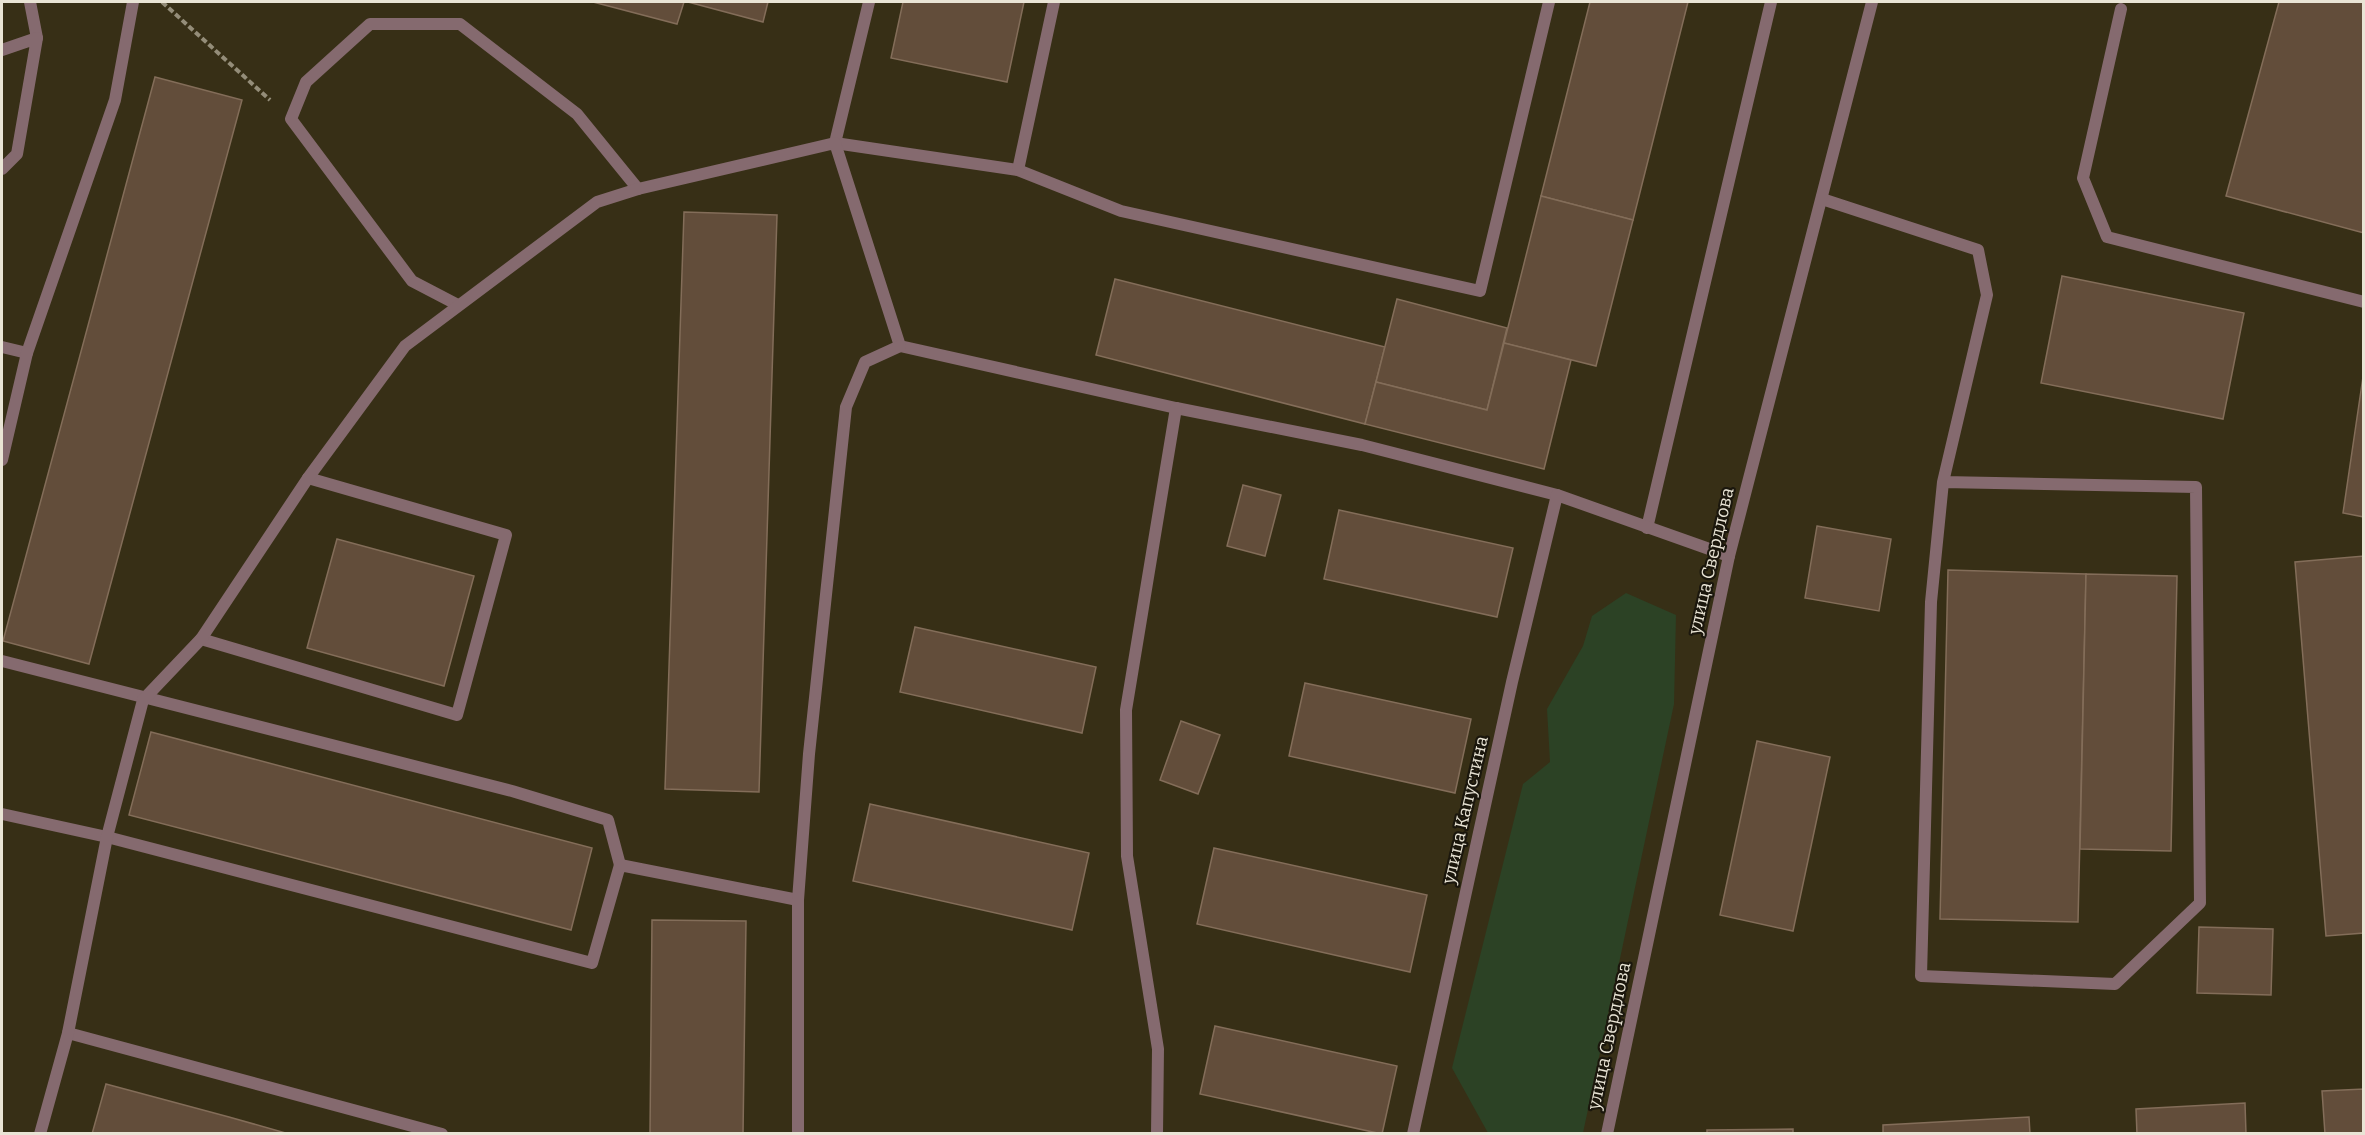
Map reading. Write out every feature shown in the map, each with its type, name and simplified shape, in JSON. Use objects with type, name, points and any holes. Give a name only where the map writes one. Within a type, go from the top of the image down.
[{"type":"street","points":[[2,169],[17,154],[37,38],[30,2]]},
{"type":"street","points":[[2,460],[27,354],[115,100],[133,2]]},
{"type":"street","points":[[868,2],[835,143],[900,346]]},
{"type":"street","points":[[1018,170],[1054,2]]},
{"type":"street","points":[[40,1134],[68,1033],[107,837],[144,699],[201,639],[308,478],[405,346],[458,305],[597,202],[638,189],[835,143],[1018,170],[1121,211],[1480,291],[1549,2]]},
{"type":"street","points":[[1647,528],[1771,2]]},
{"type":"street","name":"улица Свердлова","points":[[1607,1134],[1729,556],[1872,2]]},
{"type":"street","points":[[2121,9],[2084,178],[2107,237],[2364,302]]},
{"type":"street","points":[[458,305],[412,281],[291,119],[306,82],[370,24],[460,24],[577,114],[638,189]]},
{"type":"street","points":[[2,50],[37,38]]},
{"type":"street","points":[[1822,200],[1977,250],[1988,296],[1943,482],[1931,602],[1921,975],[2115,984],[2200,903],[2196,487],[1943,482]]},
{"type":"street","points":[[798,1134],[798,900],[809,754],[846,407],[865,362],[900,346],[1176,408],[1362,445],[1557,495],[1729,556]]},
{"type":"street","points":[[2,347],[27,354]]},
{"type":"street","points":[[1157,1134],[1158,1049],[1127,856],[1126,710],[1176,408]]},
{"type":"street","points":[[201,639],[458,715],[506,535],[308,478]]},
{"type":"street","name":"улица Капустина","points":[[1413,1134],[1512,682],[1557,495]]},
{"type":"street","points":[[2,661],[512,791],[608,820],[620,865],[592,963],[107,837],[2,814]]},
{"type":"street","points":[[620,865],[798,900]]},
{"type":"street","points":[[68,1033],[442,1134]]},
{"type":"path","points":[[162,2],[291,119]]},
{"type":"green space","points":[[1626,593],[1676,615],[1674,704],[1583,1133],[1488,1133],[1452,1068],[1523,784],[1550,762],[1547,709],[1583,646],[1592,616]]},
{"type":"building","points":[[593,2],[684,2],[677,24]]},
{"type":"building","points":[[688,2],[768,2],[763,22]]},
{"type":"building","points":[[903,2],[1024,2],[1007,82],[891,58]]},
{"type":"building","points":[[1590,2],[1688,2],[1633,220],[1541,196]]},
{"type":"building","points":[[2279,2],[2364,2],[2364,233],[2226,196]]},
{"type":"building","points":[[155,77],[242,100],[89,664],[3,641]]},
{"type":"building","points":[[1541,196],[1633,220],[1596,366],[1504,343]]},
{"type":"building","points":[[684,212],[777,215],[759,792],[665,789]]},
{"type":"building","points":[[2062,276],[2244,313],[2223,419],[2041,383]]},
{"type":"building","points":[[1115,279],[1385,347],[1365,424],[1096,355]]},
{"type":"building","points":[[1397,299],[1507,328],[1487,410],[1376,382]]},
{"type":"building","points":[[1504,343],[1571,360],[1544,469],[1365,424],[1376,382],[1487,410]]},
{"type":"building","points":[[2364,370],[2364,517],[2343,513]]},
{"type":"building","points":[[1243,485],[1281,495],[1265,556],[1227,546]]},
{"type":"building","points":[[1339,510],[1513,548],[1497,617],[1324,579]]},
{"type":"building","points":[[1817,526],[1891,539],[1879,611],[1805,598]]},
{"type":"building","points":[[337,539],[474,576],[444,686],[307,648]]},
{"type":"building","points":[[2364,556],[2364,933],[2326,936],[2295,562]]},
{"type":"building","points":[[1948,570],[2086,574],[2078,922],[1940,919]]},
{"type":"building","points":[[2086,574],[2177,576],[2171,851],[2080,849]]},
{"type":"building","points":[[915,627],[1096,667],[1082,733],[900,692]]},
{"type":"building","points":[[1305,683],[1471,719],[1455,793],[1289,756]]},
{"type":"building","points":[[1181,721],[1220,735],[1198,794],[1160,780]]},
{"type":"building","points":[[151,732],[592,848],[571,930],[129,815]]},
{"type":"building","points":[[1757,741],[1830,757],[1793,931],[1720,915]]},
{"type":"building","points":[[870,804],[1089,853],[1072,930],[853,881]]},
{"type":"building","points":[[1214,848],[1427,895],[1410,972],[1197,924]]},
{"type":"building","points":[[652,920],[746,921],[743,1134],[650,1134]]},
{"type":"building","points":[[2199,927],[2273,929],[2271,995],[2197,993]]},
{"type":"building","points":[[1215,1026],[1397,1066],[1382,1134],[1200,1094]]},
{"type":"building","points":[[106,1084],[229,1117],[289,1134],[92,1134]]},
{"type":"building","points":[[2364,1089],[2364,1134],[2325,1134],[2322,1091]]},
{"type":"building","points":[[2245,1103],[2246,1134],[2137,1134],[2136,1109]]},
{"type":"building","points":[[2029,1117],[2030,1134],[1883,1134],[1883,1125]]},
{"type":"building","points":[[1793,1129],[1793,1134],[1707,1134],[1707,1130]]}]
